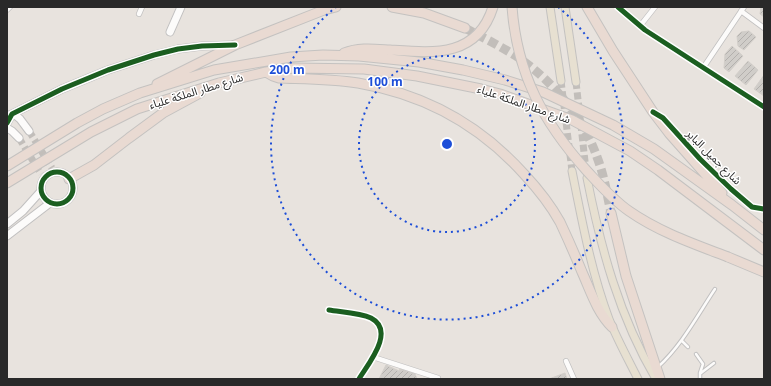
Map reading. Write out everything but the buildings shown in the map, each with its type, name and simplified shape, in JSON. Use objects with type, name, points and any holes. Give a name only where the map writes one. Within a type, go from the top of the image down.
[{"type":"highway","points":[[140,93],[174,74],[235,45],[324,10],[336,7]]},
{"type":"highway","points":[[392,7],[424,13],[465,28]]},
{"type":"highway","points":[[339,55],[351,50],[365,48],[437,52],[454,49],[470,41],[479,33],[488,21],[493,7]]},
{"type":"highway","points":[[512,7],[514,27],[520,56],[530,84],[547,119],[570,151],[609,194],[628,210],[667,233],[764,272]]},
{"type":"highway","points":[[587,7],[613,51],[653,112],[681,147],[732,205]]},
{"type":"highway","name":"شارع مطار الملكة علياء","points":[[7,166],[77,123],[103,109],[140,93],[214,70],[291,57],[339,55],[378,58],[419,62],[485,75],[524,85],[567,102],[624,131],[673,162],[764,230]]},
{"type":"highway","name":"شارع مطار الملكة علياء","points":[[7,183],[91,132],[137,109],[219,83],[266,72],[308,68],[364,69],[417,76],[481,89],[535,106],[572,120],[643,159],[676,182],[764,250]]},
{"type":"highway","points":[[266,72],[279,78],[357,83],[392,91],[426,102],[466,124],[490,140],[503,151],[529,179],[553,210],[572,248],[600,312],[612,327]]},
{"type":"highway","points":[[69,179],[94,165],[163,113],[219,83]]},
{"type":"highway","points":[[611,213],[626,276],[660,379]]},
{"type":"main road","points":[[550,7],[561,80]]},
{"type":"main road","points":[[565,7],[576,82]]},
{"type":"main road","points":[[572,171],[586,238],[600,292],[612,327],[638,379]]},
{"type":"main road","points":[[587,178],[596,226],[616,293],[646,363],[656,379]]},
{"type":"street","points":[[7,10],[10,7]]},
{"type":"street","points":[[139,14],[142,7]]},
{"type":"street","points":[[170,32],[181,7]]},
{"type":"street","points":[[618,7],[640,26],[764,107]]},
{"type":"street","points":[[640,26],[655,7]]},
{"type":"street","points":[[703,68],[743,9],[764,28]]},
{"type":"street","points":[[7,123],[9,115],[62,89],[84,79],[154,55],[178,49],[202,46],[235,45]]},
{"type":"street","name":"شارع جميل الباير","points":[[653,112],[663,118],[700,160],[747,203],[755,208],[764,209]]},
{"type":"street","points":[[9,115],[18,117],[29,131]]},
{"type":"street","points":[[7,128],[20,138]]},
{"type":"street","points":[[7,236],[50,203],[60,203],[69,198],[72,188],[69,179],[64,174],[54,170],[50,174],[43,176],[41,186],[43,196],[50,203]]},
{"type":"street","points":[[7,224],[23,211],[41,191]]},
{"type":"street","points":[[329,310],[371,318],[379,324],[381,328],[382,336],[378,347],[359,379]]},
{"type":"street","points":[[373,357],[438,378]]},
{"type":"street","points":[[566,361],[574,379]]},
{"type":"lane","points":[[656,369],[682,341],[715,289]]},
{"type":"lane","points":[[682,341],[688,347]]},
{"type":"lane","points":[[696,354],[702,363],[700,379]]},
{"type":"lane","points":[[700,374],[714,363]]},
{"type":"tunnel","points":[[465,28],[510,52],[529,65],[564,100],[591,142],[602,171],[611,213]]},
{"type":"tunnel","points":[[561,81],[572,171]]},
{"type":"tunnel","points":[[576,82],[586,170]]},
{"type":"tunnel","points":[[29,131],[52,168]]},
{"type":"tunnel","points":[[19,138],[41,174]]},
{"type":"cycle path","points":[[618,7],[645,30],[764,107]]},
{"type":"cycle path","points":[[7,123],[12,114],[62,89],[108,70],[178,49],[202,46],[235,45]]},
{"type":"cycle path","points":[[653,112],[663,118],[700,159],[731,189],[752,207],[764,209]]},
{"type":"cycle path","points":[[57,172],[66,175],[70,179],[73,188],[70,197],[66,201],[57,204],[48,201],[44,197],[41,188],[44,179],[48,175],[57,172]]},
{"type":"cycle path","points":[[329,310],[367,316],[378,324],[381,331],[381,339],[378,348],[359,379]]}]
